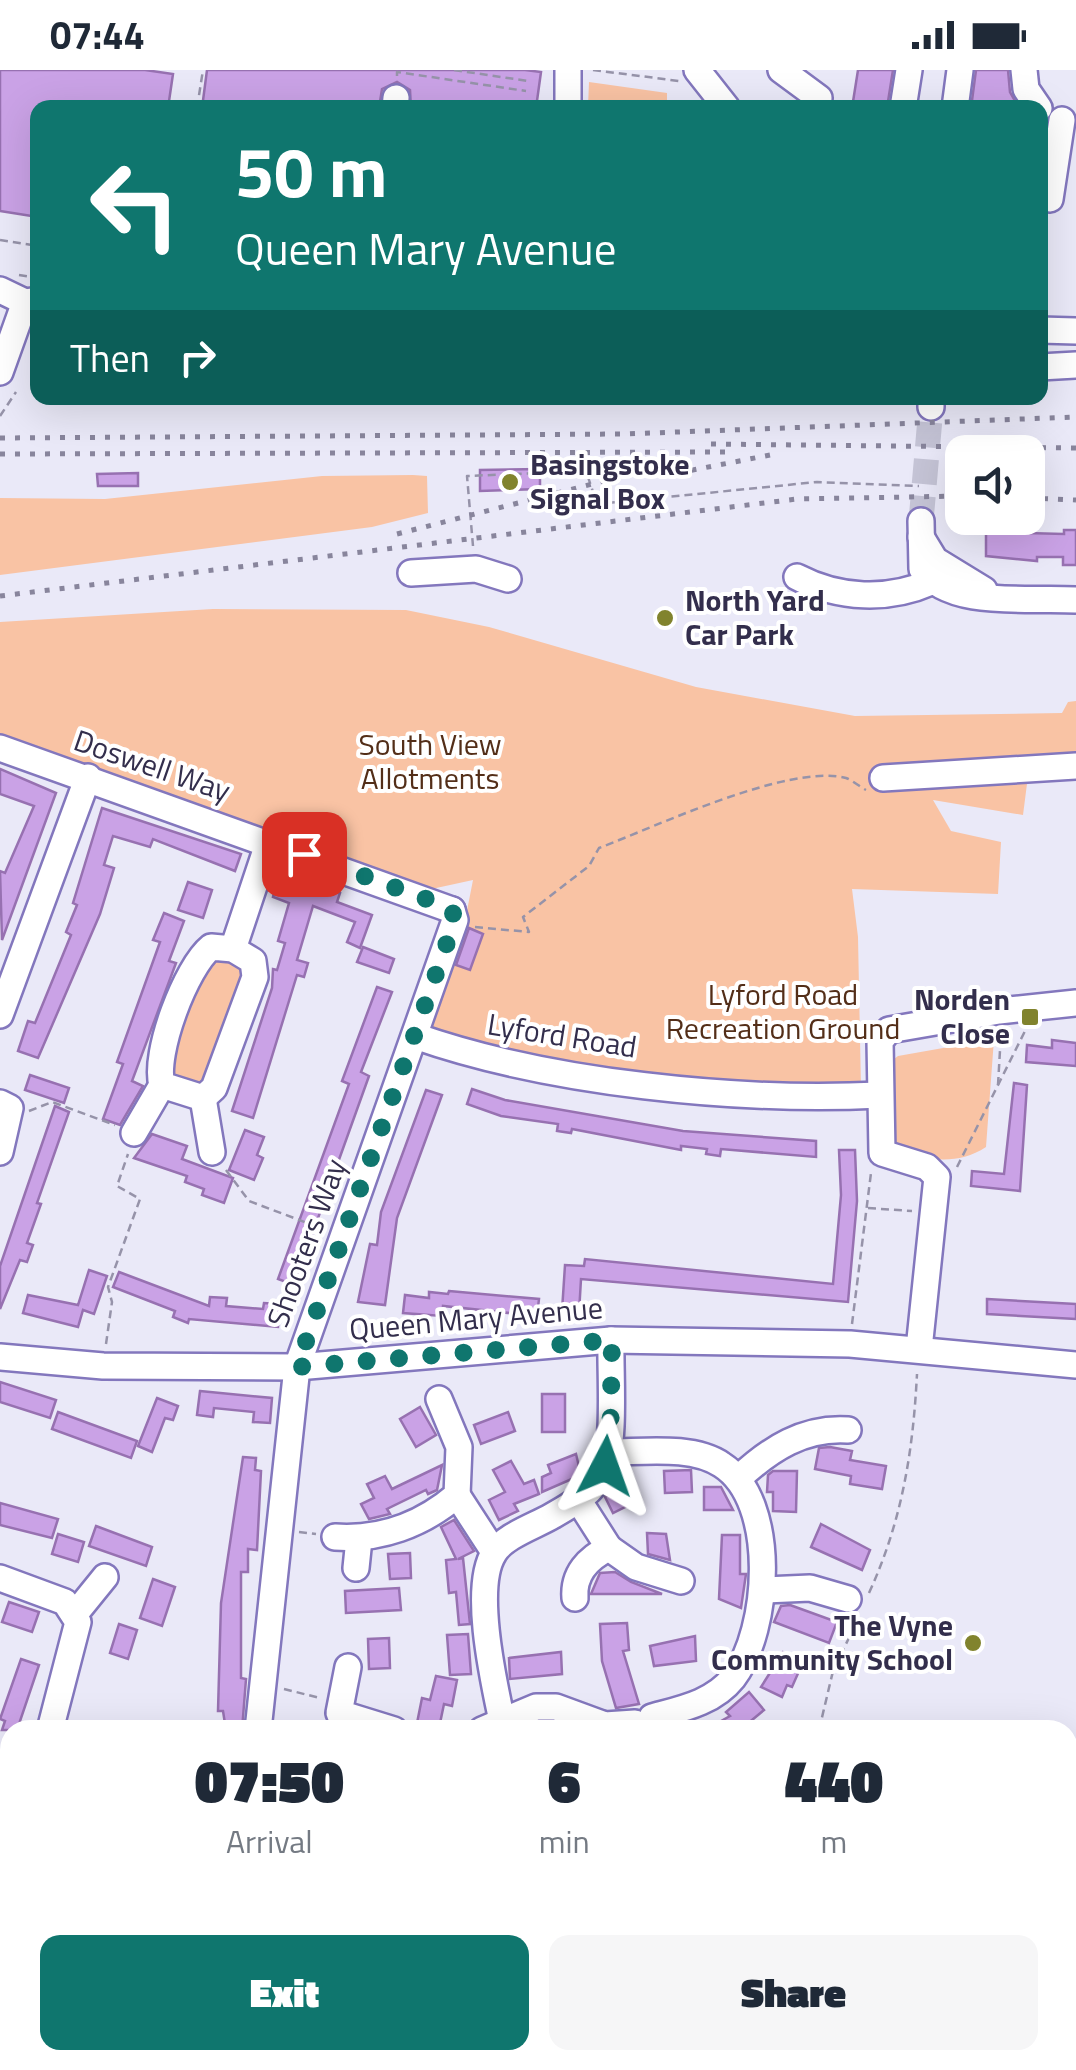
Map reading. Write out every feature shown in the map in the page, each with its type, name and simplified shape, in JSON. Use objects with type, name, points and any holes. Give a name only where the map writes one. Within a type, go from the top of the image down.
[{"type":"street","points":[[568,70],[568,100]]},
{"type":"street","points":[[781,70],[819,100]]},
{"type":"street","points":[[904,100],[909,70]]},
{"type":"street","points":[[956,100],[960,70]]},
{"type":"street","points":[[1024,70],[1026,89],[1038,100]]},
{"type":"street","points":[[694,74],[719,100]]},
{"type":"street","points":[[1054,114],[1055,200]]},
{"type":"street","points":[[0,290],[30,301]]},
{"type":"street","points":[[8,382],[30,305]]},
{"type":"street","points":[[1048,330],[1076,331]]},
{"type":"street","points":[[1048,367],[1076,365]]},
{"type":"street","points":[[1001,596],[954,575],[936,560],[921,529],[922,569],[931,582],[958,595],[1076,600]]},
{"type":"street","points":[[412,573],[476,569],[508,579]]},
{"type":"street","points":[[798,578],[823,591],[891,596],[931,582]]},
{"type":"street","name":"Doswell Way","points":[[0,748],[456,911]]},
{"type":"street","points":[[883,778],[1076,766]]},
{"type":"street","points":[[0,1015],[88,778]]},
{"type":"street","points":[[232,948],[268,841]]},
{"type":"street","name":"Shooters Way","points":[[259,1720],[283,1530],[297,1367],[456,911]]},
{"type":"street","points":[[134,1133],[162,1085],[156,1066],[196,959],[212,946],[232,948],[253,961],[255,977],[214,1088],[203,1098]]},
{"type":"street","points":[[918,1356],[935,1172],[882,1152],[880,1041],[889,1030],[998,1010],[1076,1003]]},
{"type":"street","name":"Lyford Road","points":[[414,1036],[501,1064],[602,1078],[768,1097],[880,1095]]},
{"type":"street","points":[[162,1085],[203,1098]]},
{"type":"street","points":[[203,1098],[212,1152]]},
{"type":"street","points":[[0,1152],[5,1111]]},
{"type":"street","points":[[494,1552],[579,1501],[600,1476],[610,1452],[612,1340]]},
{"type":"street","name":"Queen Mary Avenue","points":[[0,1357],[103,1366],[297,1367],[612,1340],[1076,1365]]},
{"type":"street","points":[[451,1408],[459,1447],[457,1495],[494,1552],[486,1590],[492,1720]]},
{"type":"street","points":[[740,1478],[789,1429],[848,1430]]},
{"type":"street","points":[[610,1452],[699,1454],[740,1478],[752,1510],[765,1590],[752,1644],[733,1677],[713,1697],[643,1720]]},
{"type":"street","points":[[356,1568],[347,1538],[401,1529],[457,1495]]},
{"type":"street","points":[[579,1501],[609,1548],[636,1567],[681,1580]]},
{"type":"street","points":[[575,1598],[576,1576],[589,1560],[609,1548]]},
{"type":"street","points":[[75,1614],[104,1577]]},
{"type":"street","points":[[0,1578],[53,1597],[75,1614],[78,1632],[53,1720]]},
{"type":"street","points":[[765,1590],[810,1588],[848,1598]]},
{"type":"street","points":[[347,1720],[348,1667]]},
{"type":"street","points":[[676,1683],[680,1709]]},
{"type":"street","points":[[506,1720],[536,1707],[556,1707],[586,1720]]},
{"type":"path","points":[[198,100],[203,70]]},
{"type":"path","points":[[454,70],[528,81]]},
{"type":"path","points":[[593,70],[671,83],[694,74]]},
{"type":"path","points":[[396,92],[526,91]]},
{"type":"path","points":[[0,240],[30,245]]},
{"type":"path","points":[[0,416],[8,382]]},
{"type":"path","points":[[476,569],[467,516],[467,476],[586,471],[597,504],[804,483],[919,486]]},
{"type":"path","points":[[456,911],[464,926],[529,932],[523,918],[590,866],[599,848],[746,792],[805,780],[846,778],[870,793],[876,792],[883,778]]},
{"type":"path","points":[[998,1089],[1002,1021]]},
{"type":"path","points":[[952,1178],[1026,1030]]},
{"type":"path","points":[[5,1111],[52,1102],[134,1133],[118,1186],[140,1199],[108,1287],[112,1302],[103,1366]]},
{"type":"path","points":[[212,1152],[249,1200],[343,1237]]},
{"type":"path","points":[[852,1330],[872,1162]]},
{"type":"path","points":[[868,1208],[933,1213]]},
{"type":"path","points":[[821,1720],[833,1671],[893,1541],[913,1450],[918,1356]]},
{"type":"path","points":[[283,1530],[347,1538]]},
{"type":"path","points":[[263,1684],[331,1701],[346,1720]]},
{"type":"green space","points":[[589,82],[667,93],[667,100],[588,100]]},
{"type":"green space","points":[[322,476],[427,476],[428,513],[372,527],[0,575],[0,498],[105,499]]},
{"type":"green space","points":[[213,609],[406,610],[489,627],[696,687],[855,716],[1062,713],[1068,702],[1076,701],[1076,759],[1028,776],[1023,815],[933,800],[951,831],[1001,842],[998,894],[852,889],[858,937],[861,1089],[684,1082],[424,1039],[464,926],[473,880],[427,890],[0,736],[0,622]]},
{"type":"green space","points":[[210,953],[247,965],[202,1086],[171,1077],[170,1059]]},
{"type":"green space","points":[[994,1039],[986,1147],[950,1159],[888,1149],[889,1063],[898,1056]]},
{"type":"building","points":[[0,70],[145,70],[173,74],[169,100],[30,100],[30,216],[0,211]]},
{"type":"building","points":[[207,70],[541,72],[537,100],[411,100],[410,90],[397,82],[382,89],[380,100],[203,100]]},
{"type":"building","points":[[858,70],[893,70],[888,100],[853,100]]},
{"type":"building","points":[[976,70],[1008,70],[1014,100],[972,100]]},
{"type":"building","name":"Basingstoke Signal Box","points":[[540,469],[540,489],[480,491],[480,470]]},
{"type":"building","points":[[138,473],[138,486],[98,486],[97,474]]},
{"type":"building","points":[[1064,530],[1076,530],[1076,565],[1063,565],[1063,557],[1037,557],[1037,561],[986,556],[986,535],[1064,534]]},
{"type":"building","points":[[0,769],[56,793],[2,940],[0,871],[5,873],[34,806],[0,794]]},
{"type":"building","points":[[102,808],[241,854],[235,871],[153,839],[150,847],[113,836],[104,865],[114,868],[100,914],[38,1058],[18,1051],[28,1021],[35,1023],[71,935],[66,932],[77,905],[73,903]]},
{"type":"building","points":[[279,870],[340,893],[337,902],[372,915],[360,948],[347,942],[355,922],[313,906],[297,960],[308,963],[304,977],[297,975],[253,1118],[232,1111],[272,988],[273,969],[277,970],[285,943],[278,941],[289,903],[273,897]]},
{"type":"building","points":[[188,882],[212,890],[203,918],[178,910]]},
{"type":"building","points":[[164,913],[184,921],[169,961],[176,963],[132,1081],[143,1086],[120,1125],[103,1119],[123,1064],[117,1062],[160,942],[153,940]]},
{"type":"building","points":[[469,928],[483,934],[470,970],[456,965]]},
{"type":"building","points":[[363,947],[394,959],[389,973],[357,962]]},
{"type":"building","points":[[377,987],[392,992],[361,1072],[369,1076],[294,1285],[278,1279],[349,1084],[342,1081]]},
{"type":"building","points":[[1052,1040],[1076,1043],[1076,1066],[1026,1062],[1027,1045],[1052,1048]]},
{"type":"building","points":[[30,1075],[69,1088],[64,1103],[25,1090]]},
{"type":"building","points":[[1014,1083],[1027,1085],[1020,1191],[971,1186],[972,1171],[1004,1174]]},
{"type":"building","points":[[472,1089],[505,1100],[683,1131],[816,1141],[816,1157],[721,1149],[720,1156],[706,1154],[707,1149],[681,1146],[681,1150],[572,1129],[571,1133],[557,1131],[558,1124],[501,1116],[467,1104]]},
{"type":"building","points":[[426,1090],[442,1095],[397,1218],[385,1305],[358,1302],[370,1244],[377,1245],[381,1212]]},
{"type":"building","points":[[55,1106],[69,1112],[37,1203],[41,1204],[27,1243],[33,1245],[27,1262],[20,1260],[0,1309],[0,1266]]},
{"type":"building","points":[[245,1130],[264,1137],[257,1155],[263,1158],[254,1180],[229,1170]]},
{"type":"building","points":[[152,1134],[187,1146],[182,1159],[233,1178],[224,1203],[202,1195],[204,1189],[185,1182],[187,1176],[134,1158]]},
{"type":"building","points":[[839,1150],[855,1150],[857,1201],[848,1302],[581,1279],[579,1313],[562,1311],[565,1265],[584,1266],[585,1259],[833,1284],[841,1195]]},
{"type":"building","points":[[89,1270],[107,1276],[94,1314],[83,1310],[78,1327],[23,1313],[28,1295],[78,1305]]},
{"type":"building","points":[[119,1272],[209,1306],[210,1297],[227,1298],[226,1306],[263,1309],[264,1303],[280,1304],[278,1327],[189,1319],[188,1323],[173,1317],[175,1311],[113,1287]]},
{"type":"building","points":[[429,1292],[539,1299],[537,1316],[443,1306],[442,1316],[403,1313],[405,1295],[429,1298]]},
{"type":"building","points":[[987,1299],[1076,1304],[1076,1319],[987,1314]]},
{"type":"building","points":[[0,1382],[56,1400],[50,1418],[0,1402]]},
{"type":"building","points":[[200,1391],[272,1398],[270,1423],[253,1422],[254,1412],[214,1408],[213,1417],[197,1415]]},
{"type":"building","points":[[542,1394],[565,1394],[565,1432],[542,1432]]},
{"type":"building","points":[[157,1398],[178,1406],[173,1420],[165,1418],[152,1452],[138,1446]]},
{"type":"building","points":[[420,1407],[436,1435],[416,1447],[400,1419]]},
{"type":"building","points":[[58,1412],[137,1441],[131,1458],[52,1429]]},
{"type":"building","points":[[508,1412],[515,1431],[481,1444],[474,1425]]},
{"type":"building","points":[[819,1448],[852,1451],[850,1460],[886,1466],[882,1489],[850,1484],[851,1476],[815,1469]]},
{"type":"building","points":[[576,1454],[581,1475],[542,1492],[542,1477],[551,1473],[548,1465]]},
{"type":"building","points":[[243,1457],[256,1458],[255,1470],[261,1471],[257,1550],[248,1549],[248,1572],[241,1572],[241,1678],[246,1679],[243,1720],[224,1720],[223,1711],[218,1711],[221,1603]]},
{"type":"building","points":[[511,1461],[524,1484],[534,1480],[539,1494],[514,1504],[518,1511],[499,1520],[489,1500],[505,1492],[493,1470]]},
{"type":"building","points":[[442,1465],[437,1490],[428,1494],[426,1490],[387,1509],[390,1514],[369,1519],[361,1504],[374,1498],[367,1484],[385,1476],[392,1489]]},
{"type":"building","points":[[691,1470],[692,1492],[665,1493],[664,1471]]},
{"type":"building","points":[[773,1471],[797,1471],[796,1512],[773,1511],[773,1492],[767,1492],[768,1475]]},
{"type":"building","points":[[631,1480],[635,1502],[613,1513],[605,1497]]},
{"type":"building","points":[[704,1487],[721,1487],[733,1510],[704,1510]]},
{"type":"building","points":[[0,1503],[58,1519],[52,1538],[0,1525]]},
{"type":"building","points":[[454,1520],[474,1551],[458,1559],[463,1558],[470,1624],[459,1625],[456,1592],[449,1593],[446,1560],[456,1559],[441,1527]]},
{"type":"building","points":[[821,1524],[870,1550],[862,1570],[811,1547]]},
{"type":"building","points":[[96,1526],[152,1547],[146,1566],[89,1546]]},
{"type":"building","points":[[647,1533],[666,1534],[670,1560],[648,1554]]},
{"type":"building","points":[[58,1534],[84,1542],[78,1562],[52,1554]]},
{"type":"building","points":[[722,1535],[740,1535],[740,1574],[746,1574],[741,1608],[719,1599]]},
{"type":"building","points":[[410,1553],[411,1578],[390,1579],[388,1554]]},
{"type":"building","points":[[615,1572],[662,1594],[591,1594],[600,1573]]},
{"type":"building","points":[[153,1579],[175,1587],[162,1626],[140,1618]]},
{"type":"building","points":[[399,1588],[401,1610],[346,1613],[345,1591]]},
{"type":"building","points":[[9,1602],[39,1612],[32,1632],[2,1622]]},
{"type":"building","points":[[790,1605],[837,1622],[829,1643],[774,1622],[781,1606]]},
{"type":"building","points":[[627,1623],[629,1650],[623,1651],[639,1704],[616,1708],[602,1661],[600,1624]]},
{"type":"building","points":[[119,1624],[137,1630],[128,1659],[110,1653]]},
{"type":"building","points":[[468,1634],[471,1674],[450,1675],[447,1635]]},
{"type":"building","points":[[695,1636],[696,1661],[654,1666],[650,1646]]},
{"type":"building","points":[[389,1638],[390,1668],[369,1669],[368,1639]]},
{"type":"building","points":[[561,1652],[562,1674],[510,1679],[509,1658]]},
{"type":"building","points":[[783,1652],[803,1662],[792,1687],[787,1685],[782,1697],[761,1687]]},
{"type":"building","points":[[21,1659],[39,1665],[20,1720],[0,1719]]},
{"type":"building","points":[[436,1676],[457,1680],[452,1706],[444,1704],[441,1720],[418,1720],[422,1698],[430,1700]]},
{"type":"building","points":[[749,1692],[764,1710],[752,1720],[723,1720],[730,1716],[726,1712]]},
{"type":"tunnel","points":[[921,521],[931,407]]},
{"type":"railway","points":[[0,438],[624,434],[1076,417]]},
{"type":"railway","points":[[711,444],[1076,448]]},
{"type":"railway","points":[[0,454],[728,452]]},
{"type":"railway","points":[[662,476],[770,455]]},
{"type":"railway","points":[[397,534],[678,462]]},
{"type":"railway","points":[[0,596],[797,499],[945,496]]},
{"type":"railway","points":[[1045,499],[1076,500]]},
{"type":"place","name":"Basingstoke Signal Box","points":[[510,482]]},
{"type":"place","name":"North Yard Car Park","points":[[665,618]]},
{"type":"place","name":"Norden Close","points":[[1030,1017]]},
{"type":"place","name":"The Vyne Community School","points":[[973,1643]]},
{"type":"route","points":[[304,854],[440,904],[452,910],[455,920],[297,1367],[612,1340],[610,1452],[605,1466]]},
{"type":"park label","name":"South View Allotments","points":[[430,762]]},
{"type":"park label","name":"Lyford Road Recreation Ground","points":[[783,1012]]}]
